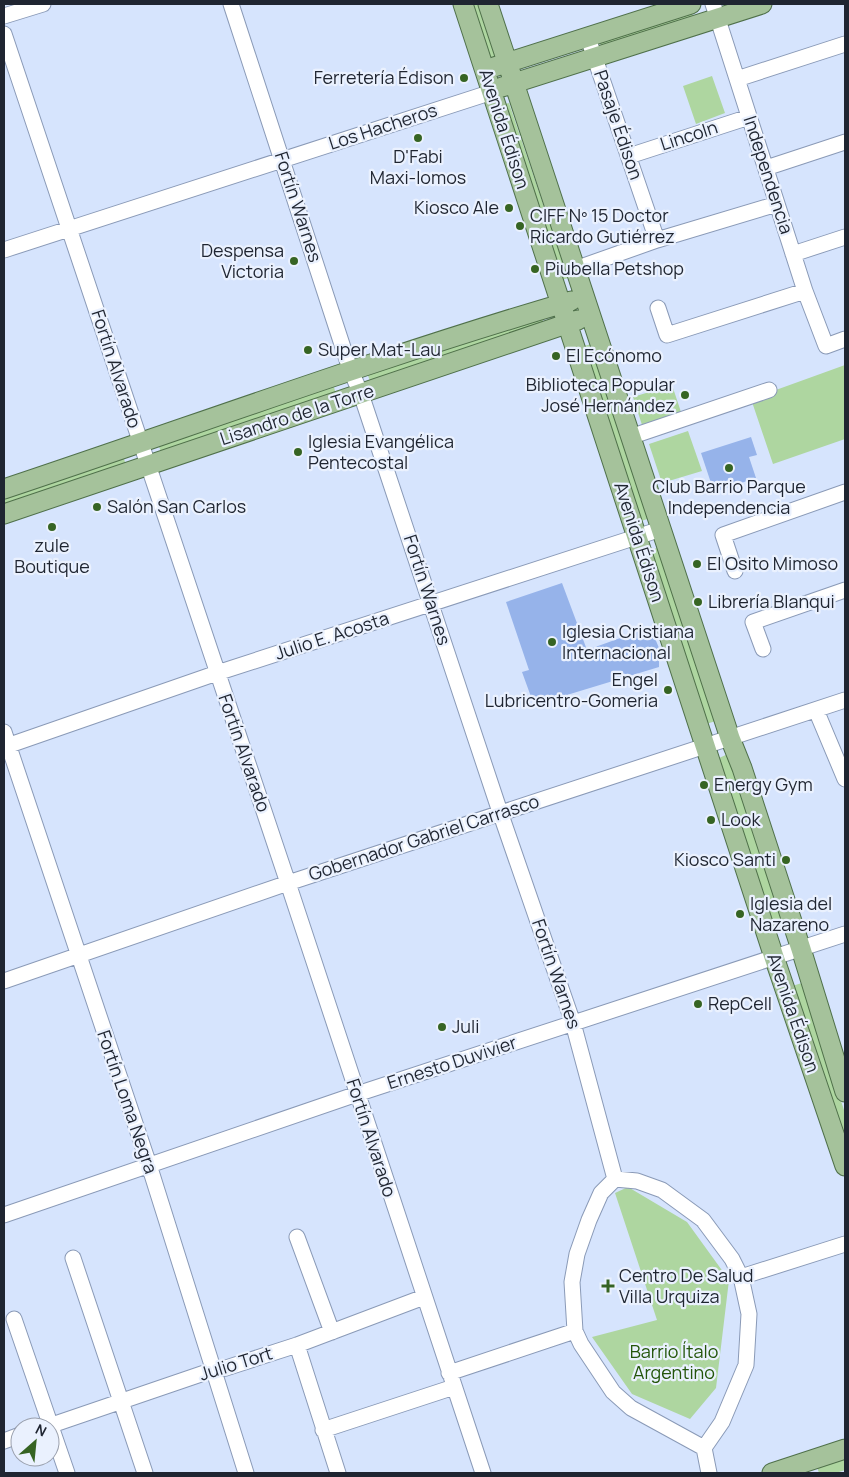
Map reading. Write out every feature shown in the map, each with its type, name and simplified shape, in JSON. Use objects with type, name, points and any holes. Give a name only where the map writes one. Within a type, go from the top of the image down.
[{"type":"main road","name":"Avenida Édison","points":[[463,4],[774,957],[845,1166]]},
{"type":"main road","name":"Avenida Édison","points":[[488,4],[730,738],[742,768],[845,1092]]},
{"type":"main road","points":[[485,70],[691,4]]},
{"type":"main road","name":"Los Hacheros","points":[[492,92],[595,59],[715,11],[762,4]]},
{"type":"main road","name":"Lisandro de la Torre","points":[[4,488],[350,370],[584,298]]},
{"type":"main road","name":"Lisandro de la Torre","points":[[4,514],[590,316]]},
{"type":"main road","points":[[772,1473],[810,1467],[845,1449]]},
{"type":"street","points":[[4,16],[43,4]]},
{"type":"street","name":"Fortín Warnes","points":[[231,4],[350,370],[361,394],[500,812],[573,1023],[615,1179]]},
{"type":"street","name":"Independencia","points":[[715,11],[805,291],[826,346],[845,339]]},
{"type":"street","name":"Fortín Alvarado","points":[[4,34],[216,673],[288,883],[482,1473]]},
{"type":"street","name":"Pasaje Édison","points":[[588,38],[657,240]]},
{"type":"street","points":[[737,79],[845,44]]},
{"type":"street","name":"Los Hacheros","points":[[4,250],[492,92]]},
{"type":"street","name":"Lincoln","points":[[629,156],[749,117]]},
{"type":"street","points":[[766,168],[845,142]]},
{"type":"street","points":[[575,269],[657,240],[777,204]]},
{"type":"street","points":[[793,254],[845,237]]},
{"type":"street","points":[[658,308],[667,335],[805,291]]},
{"type":"street","points":[[630,437],[769,390]]},
{"type":"street","points":[[735,571],[723,535],[845,492]]},
{"type":"street","name":"Julio E. Acosta","points":[[5,741],[661,528]]},
{"type":"street","points":[[762,648],[754,622],[845,590]]},
{"type":"street","name":"Gobernador Gabriel Carrasco","points":[[4,981],[500,812],[845,700]]},
{"type":"street","points":[[816,710],[845,779]]},
{"type":"street","name":"Fortín Loma Negra","points":[[5,741],[148,1165],[246,1473]]},
{"type":"street","name":"Ernesto Duvivier","points":[[4,1215],[357,1094],[845,934]]},
{"type":"street","points":[[704,1448],[631,1408],[613,1392],[581,1344],[575,1331],[572,1282],[577,1254],[588,1220],[601,1193],[615,1179],[637,1181],[662,1190],[703,1220],[732,1259],[741,1277],[749,1314],[746,1365],[722,1422],[704,1448],[709,1473]]},
{"type":"street","points":[[297,1237],[332,1332]]},
{"type":"street","points":[[741,1277],[845,1244]]},
{"type":"street","points":[[72,1258],[145,1473]]},
{"type":"street","name":"Julio Tort","points":[[60,1422],[213,1370],[226,1368],[297,1345],[424,1297]]},
{"type":"street","points":[[14,1318],[45,1417]]},
{"type":"street","points":[[323,1430],[575,1331]]},
{"type":"street","points":[[297,1345],[338,1473]]},
{"type":"street","points":[[60,1456],[67,1473]]},
{"type":"green space","points":[[468,4],[481,4],[503,67],[490,71]]},
{"type":"green space","points":[[691,10],[694,19],[601,48],[600,41]]},
{"type":"green space","points":[[712,76],[725,113],[696,124],[683,86]]},
{"type":"green space","points":[[509,103],[568,278],[559,281],[501,105]]},
{"type":"green space","points":[[541,316],[544,323],[370,381],[367,373]]},
{"type":"green space","points":[[591,344],[651,518],[641,521],[581,347]]},
{"type":"green space","points":[[845,365],[845,439],[773,464],[751,399]]},
{"type":"green space","points":[[672,385],[681,412],[642,425],[633,397]]},
{"type":"green space","points":[[334,387],[336,395],[161,452],[158,444]]},
{"type":"green space","points":[[688,431],[702,471],[662,483],[649,444]]},
{"type":"green space","points":[[123,456],[126,465],[4,508],[4,498]]},
{"type":"green space","points":[[660,547],[716,721],[706,724],[651,550]]},
{"type":"green space","points":[[728,754],[784,928],[774,932],[719,758]]},
{"type":"green space","points":[[802,983],[845,1113],[845,1145],[792,986]]},
{"type":"green space","name":"Barrio Ítalo Argentino","points":[[628,1187],[687,1222],[729,1280],[716,1388],[690,1419],[632,1394],[592,1337],[657,1320],[615,1193]]},
{"type":"green space","points":[[845,1458],[845,1470],[836,1473],[819,1473],[817,1467]]},
{"type":"building","name":"Club Barrio Parque Independencia","points":[[751,437],[757,455],[749,457],[756,478],[714,492],[701,453]]},
{"type":"building","name":"Iglesia Cristiana Internacional","points":[[562,583],[587,650],[648,628],[659,648],[659,667],[534,705],[522,672],[529,670],[506,602]]},
{"type":"place","name":"Ferretería Édison","points":[[464,78]]},
{"type":"place","name":"D'Fabi Maxi-lomos","points":[[418,138]]},
{"type":"place","name":"Kiosco Ale","points":[[509,208]]},
{"type":"place","name":"CIFF Nº 15 Doctor Ricardo Gutiérrez","points":[[520,226]]},
{"type":"place","name":"Despensa Victoria","points":[[294,261]]},
{"type":"place","name":"Piubella Petshop","points":[[535,269]]},
{"type":"place","name":"Super Mat-Lau","points":[[308,350]]},
{"type":"place","name":"El Ecónomo","points":[[556,356]]},
{"type":"place","name":"Biblioteca Popular José Hernández","points":[[685,395]]},
{"type":"place","name":"Iglesia Evangélica Pentecostal","points":[[298,452]]},
{"type":"place","name":"Club Barrio Parque Independencia","points":[[729,468]]},
{"type":"place","name":"Salón San Carlos","points":[[97,507]]},
{"type":"place","name":"zule Boutique","points":[[52,527]]},
{"type":"place","name":"El Osito Mimoso","points":[[697,564]]},
{"type":"place","name":"Librería Blanqui","points":[[698,602]]},
{"type":"place","name":"Iglesia Cristiana Internacional","points":[[552,642]]},
{"type":"place","name":"Engel Lubricentro-Gomeria","points":[[668,690]]},
{"type":"place","name":"Energy Gym","points":[[704,785]]},
{"type":"place","name":"Look","points":[[711,820]]},
{"type":"place","name":"Kiosco Santi","points":[[786,860]]},
{"type":"place","name":"Iglesia del Nazareno","points":[[740,914]]},
{"type":"place","name":"RepCell","points":[[698,1004]]},
{"type":"place","name":"Juli","points":[[442,1027]]},
{"type":"place","name":"Centro De Salud Villa Urquiza","points":[[608,1286]]}]
